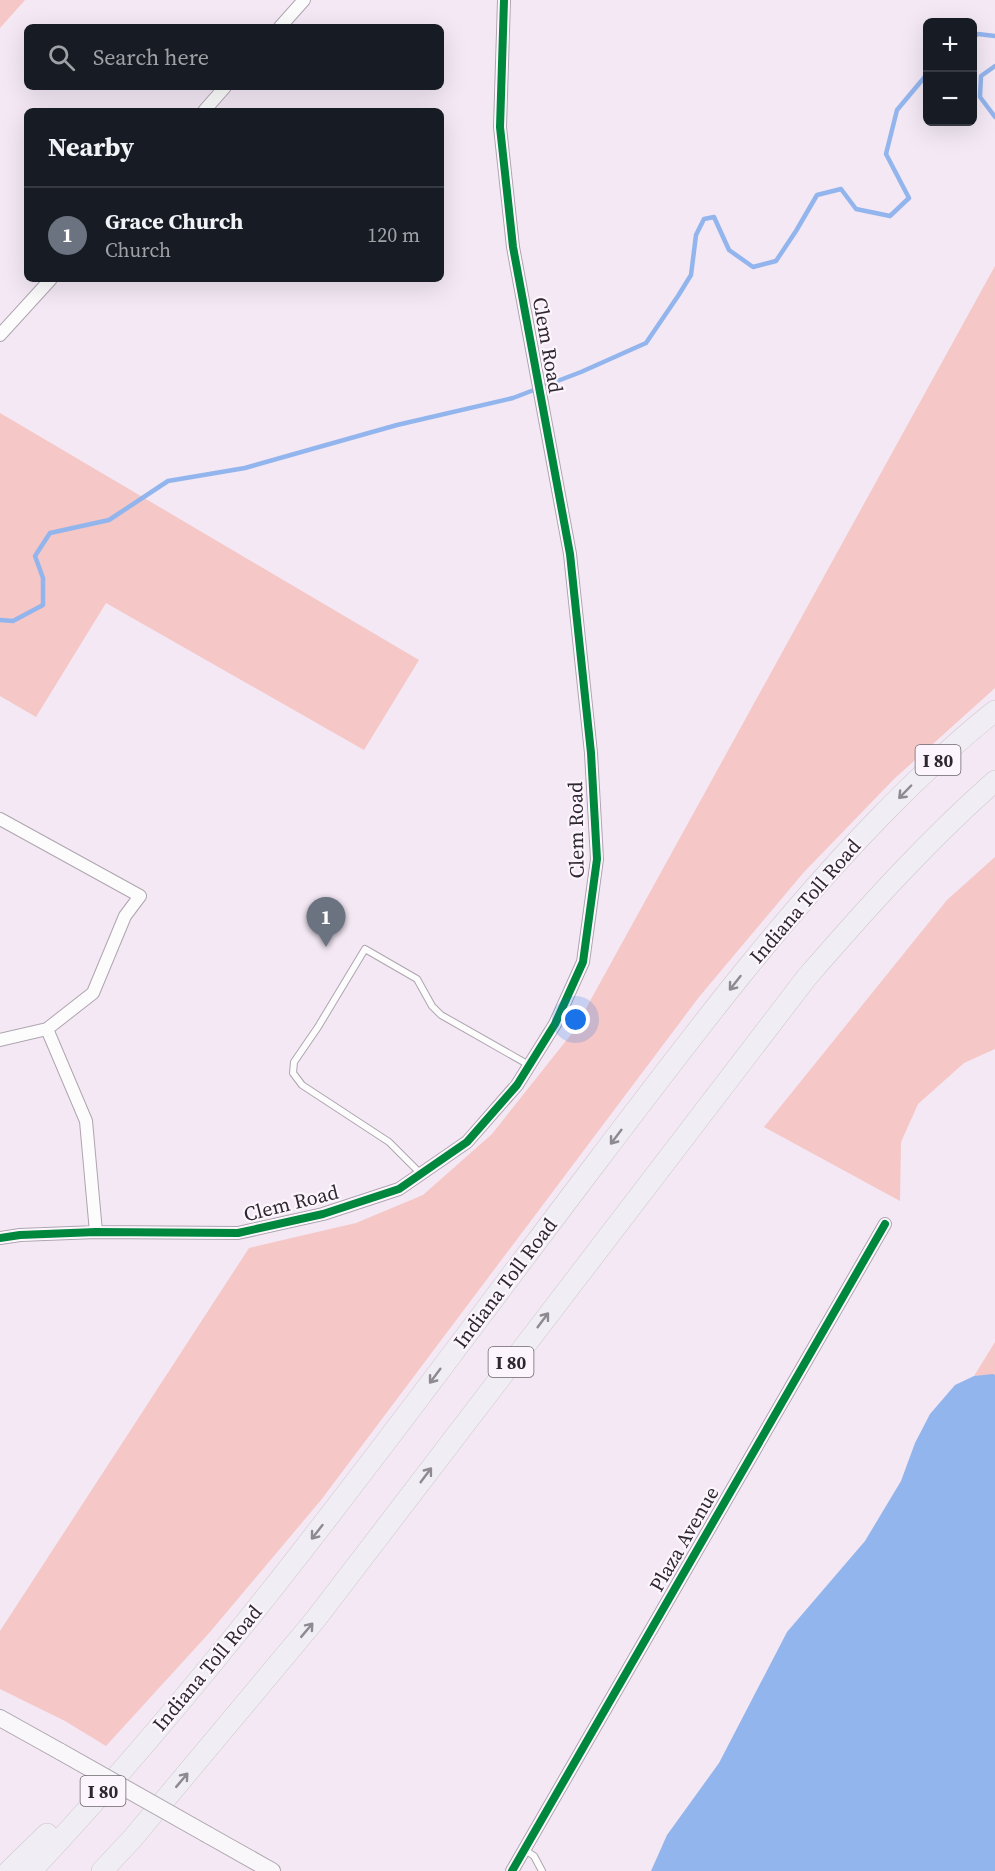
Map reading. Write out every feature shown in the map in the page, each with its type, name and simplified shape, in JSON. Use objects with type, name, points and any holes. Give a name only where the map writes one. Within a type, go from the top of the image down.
[{"type":"highway","name":"Indiana Toll Road","points":[[31,1871],[174,1709],[287,1571],[680,1053],[764,947],[837,862],[909,788],[995,711]]},
{"type":"highway","name":"I 80","points":[[102,1871],[132,1839],[315,1620],[807,977],[880,892],[957,814],[995,780]]},
{"type":"highway","points":[[9,1871],[174,1709]]},
{"type":"highway","points":[[109,1871],[132,1839]]},
{"type":"street","points":[[283,24],[304,0]]},
{"type":"street","name":"Clem Road","points":[[0,1238],[96,1232],[238,1233],[323,1214],[399,1189],[467,1142],[517,1085],[555,1024],[583,962],[597,859],[591,753],[570,554],[513,246],[500,127],[504,0]]},
{"type":"street","points":[[207,108],[222,90]]},
{"type":"street","points":[[0,335],[48,282]]},
{"type":"street","points":[[0,819],[140,896],[125,916],[93,993],[46,1029],[0,1040]]},
{"type":"street","points":[[46,1029],[86,1121],[96,1232]]},
{"type":"street","name":"Plaza Avenue","points":[[512,1871],[885,1224]]},
{"type":"street","points":[[0,1718],[272,1871]]},
{"type":"lane","points":[[421,1174],[389,1142],[302,1085],[293,1073],[294,1062],[318,1028],[365,949],[417,980],[432,1006],[441,1015],[529,1065]]},
{"type":"lane","points":[[524,1850],[536,1859],[542,1871]]},
{"type":"shaded area","points":[[0,0],[25,0],[0,28]]},
{"type":"shaded area","points":[[995,266],[995,688],[894,779],[804,872],[699,997],[321,1500],[210,1632],[106,1746],[65,1721],[0,1689],[0,1631],[249,1248],[356,1223],[423,1195],[492,1134],[573,1032]]},
{"type":"shaded area","points":[[0,413],[419,660],[364,750],[106,603],[36,717],[0,696]]},
{"type":"shaded area","points":[[995,857],[995,1049],[964,1063],[918,1104],[901,1142],[900,1201],[764,1127],[947,900]]},
{"type":"shaded area","points":[[995,1342],[995,1375],[974,1376]]},
{"type":"water","points":[[995,1375],[995,1871],[651,1871],[667,1835],[719,1763],[787,1632],[865,1541],[901,1481],[915,1443],[930,1414],[955,1385],[974,1376]]},
{"type":"waterway","points":[[977,35],[995,36]]},
{"type":"waterway","points":[[995,66],[981,76],[980,97],[995,117]]},
{"type":"waterway","points":[[0,620],[13,621],[43,605],[43,578],[35,556],[50,533],[109,520],[168,481],[245,468],[397,425],[513,398],[581,372],[646,343],[691,275],[696,235],[704,219],[714,217],[729,250],[753,267],[776,261],[817,195],[841,189],[856,209],[890,216],[909,198],[886,154],[897,110],[923,79]]},
{"type":"cycle path","points":[[0,1238],[96,1232],[238,1233],[323,1214],[399,1189],[467,1142],[517,1085],[555,1024],[583,962],[597,859],[591,753],[570,554],[513,247],[500,127],[504,0]]},
{"type":"cycle path","points":[[512,1871],[885,1224]]},
{"type":"place","name":"Grace Church","points":[[326,947]]}]
